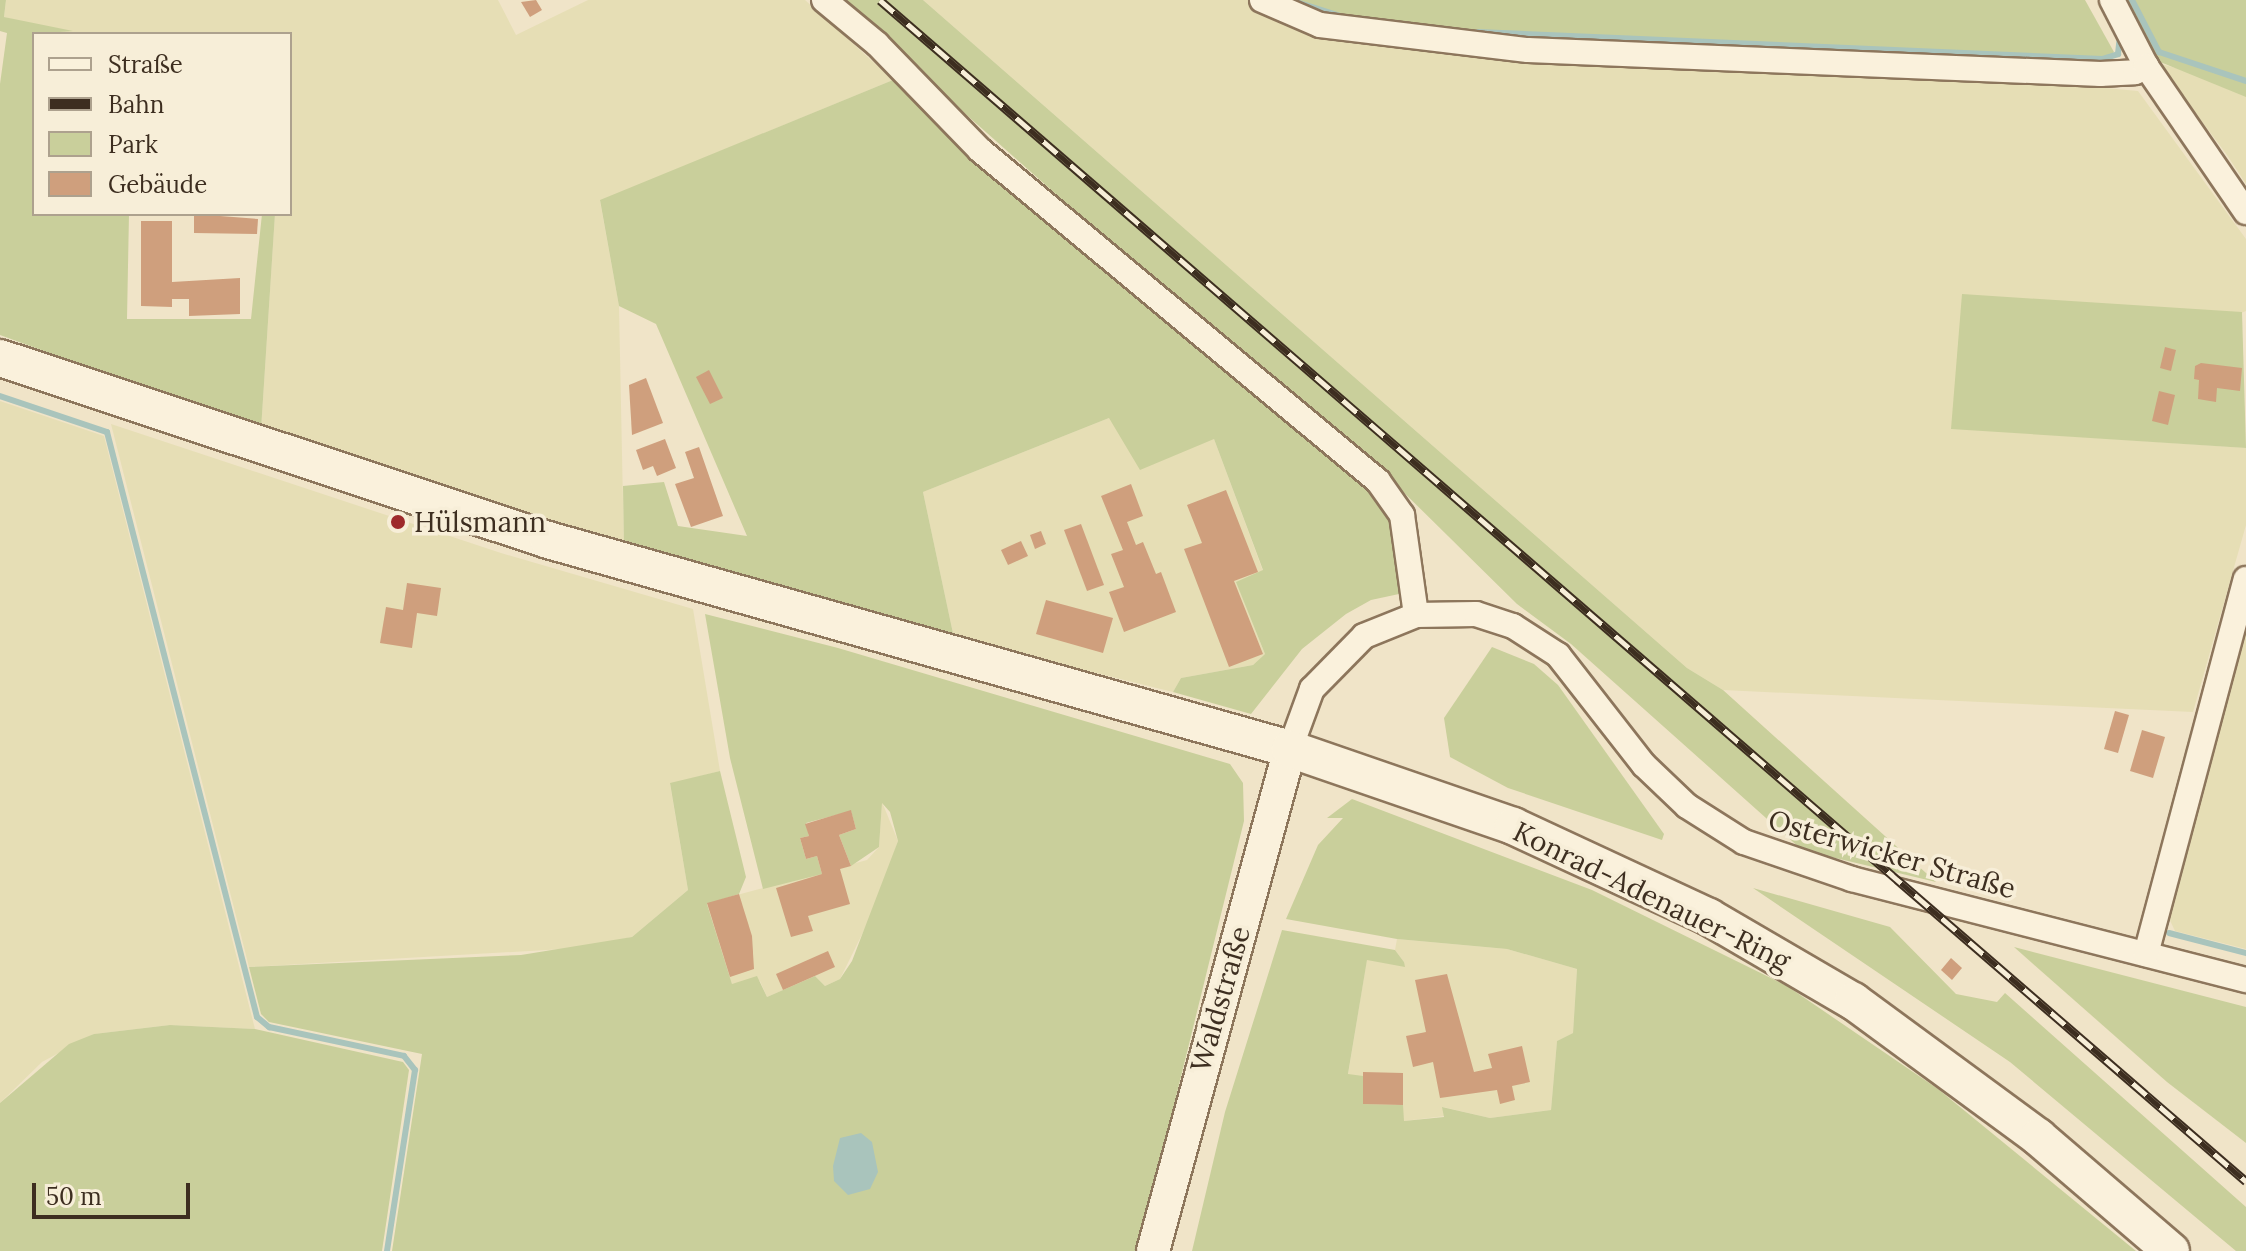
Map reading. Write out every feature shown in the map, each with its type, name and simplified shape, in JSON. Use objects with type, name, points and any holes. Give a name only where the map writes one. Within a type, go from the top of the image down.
[{"type":"main road","name":"Konrad-Adenauer-Ring","points":[[0,358],[548,540],[1290,749],[1414,788],[1603,865],[1797,965],[1919,1047],[2038,1137],[2171,1251]]},
{"type":"street","points":[[824,0],[877,44],[980,150],[1378,481],[1402,515],[1416,615]]},
{"type":"street","points":[[1262,0],[1320,25],[1528,50],[2100,74],[2135,72],[2146,66]]},
{"type":"street","points":[[2112,0],[2146,66],[2246,212]]},
{"type":"street","points":[[2146,954],[2246,579]]},
{"type":"street","name":"Osterwicker Straße","points":[[1290,749],[1305,702],[1339,658],[1379,628],[1416,615],[1476,614],[1513,626],[1545,644],[1665,787],[1711,823],[1767,852],[2246,980]]},
{"type":"street","name":"Waldstraße","points":[[1153,1251],[1290,749]]},
{"type":"shaded area","points":[[6,0],[498,0],[516,35],[588,0],[805,0],[893,80],[600,201],[619,306],[624,553],[261,430],[275,216],[292,216],[292,32],[64,32],[4,17]]},
{"type":"shaded area","points":[[923,0],[1249,0],[1264,10],[2138,91],[2246,239],[2246,311],[1951,428],[2246,448],[2246,525],[2193,712],[1723,690],[1687,668]]},
{"type":"shaded area","points":[[2158,63],[2246,88],[2246,184],[2227,155]]},
{"type":"shaded area","points":[[0,401],[104,436],[255,1029],[170,1025],[94,1034],[42,1062],[0,1103]]},
{"type":"shaded area","points":[[1109,418],[1214,439],[1263,571],[1237,583],[1265,654],[1253,665],[1181,678],[1173,692],[954,638],[923,492]]},
{"type":"shaded area","points":[[111,424],[501,553],[693,609],[720,771],[670,784],[688,890],[632,937],[581,948],[249,967]]},
{"type":"shaded area","points":[[2246,617],[2246,949],[2175,931],[2167,914]]},
{"type":"shaded area","points":[[882,802],[898,841],[876,906],[840,979],[825,986],[815,976],[767,997],[760,981],[732,984],[707,903],[867,860],[879,847]]},
{"type":"shaded area","points":[[1397,939],[1507,949],[1577,969],[1573,1033],[1557,1041],[1551,1110],[1490,1118],[1443,1107],[1445,1116],[1404,1121],[1363,1104],[1348,1075],[1367,959],[1404,962],[1395,950]]},
{"type":"green space","points":[[0,0],[6,0],[4,17],[73,31],[32,32],[32,216],[129,216],[127,319],[251,319],[262,216],[275,216],[261,430],[0,335],[0,84],[7,33],[0,31]]},
{"type":"green space","points":[[837,0],[923,0],[1687,668],[1723,690],[1936,882],[1802,850],[1571,644],[1517,604],[1380,469],[1321,429]]},
{"type":"green space","points":[[1268,0],[2085,0],[2114,52],[2101,68],[1348,29]]},
{"type":"green space","points":[[2119,0],[2246,0],[2246,97],[2148,57]]},
{"type":"green space","points":[[893,80],[1373,486],[1393,517],[1403,573],[1399,594],[1371,600],[1346,614],[1302,649],[1251,714],[1173,692],[1181,678],[1253,665],[1265,654],[1236,582],[1263,570],[1214,439],[1140,470],[1109,418],[923,492],[954,638],[624,553],[623,486],[664,482],[678,526],[747,536],[656,324],[619,306],[600,200]]},
{"type":"green space","points":[[1962,294],[2242,312],[2246,448],[1951,429]]},
{"type":"green space","points":[[705,614],[838,648],[1230,764],[1243,783],[1244,821],[1138,1251],[392,1251],[422,1054],[269,1022],[261,1014],[249,967],[521,955],[632,937],[688,890],[670,783],[720,771],[746,877],[739,894],[707,904],[732,984],[757,976],[767,997],[815,976],[825,986],[840,979],[852,961],[898,841],[890,812],[882,803],[879,847],[851,866],[839,835],[856,829],[851,811],[806,823],[809,836],[800,838],[806,859],[817,856],[822,874],[763,889],[730,758]]},
{"type":"green space","points":[[1492,647],[1534,664],[1558,685],[1664,834],[1662,840],[1508,788],[1450,757],[1444,718]]},
{"type":"green space","points":[[1352,799],[1592,890],[1787,986],[1938,1089],[2136,1251],[1192,1251],[1225,1112],[1282,930],[1395,950],[1404,962],[1405,967],[1367,960],[1348,1074],[1363,1076],[1363,1104],[1403,1105],[1404,1121],[1444,1117],[1442,1107],[1490,1118],[1551,1110],[1557,1041],[1573,1033],[1577,969],[1507,949],[1397,939],[1286,919],[1318,845],[1343,818],[1327,818]]},
{"type":"green space","points":[[1753,888],[1890,927],[1956,994],[1997,1002],[2005,993],[2246,1207],[2246,1251],[2236,1251],[2010,1062]]},
{"type":"green space","points":[[2014,947],[2246,1007],[2246,1143],[2167,1082]]},
{"type":"green space","points":[[170,1025],[255,1029],[403,1062],[409,1070],[382,1251],[0,1251],[0,1103],[69,1044],[94,1034]]},
{"type":"water","points":[[861,1133],[872,1142],[878,1172],[870,1189],[848,1195],[834,1181],[833,1166],[840,1138]]},
{"type":"building","points":[[536,0],[542,10],[530,17],[521,2]]},
{"type":"building","points":[[194,216],[258,219],[257,234],[194,233]]},
{"type":"building","points":[[141,221],[172,221],[172,282],[240,278],[240,314],[189,316],[189,299],[172,299],[172,307],[141,306]]},
{"type":"building","points":[[2165,347],[2176,350],[2171,371],[2160,368]]},
{"type":"building","points":[[2201,363],[2242,368],[2240,391],[2217,388],[2216,402],[2198,399],[2199,380],[2194,379],[2195,366]]},
{"type":"building","points":[[709,370],[723,398],[710,404],[696,377]]},
{"type":"building","points":[[646,378],[663,423],[632,435],[629,385]]},
{"type":"building","points":[[2159,391],[2175,395],[2168,425],[2152,421]]},
{"type":"building","points":[[665,439],[676,468],[657,476],[653,466],[643,470],[636,450]]},
{"type":"building","points":[[699,447],[723,516],[691,527],[675,484],[694,478],[685,452]]},
{"type":"building","points":[[1131,484],[1143,516],[1127,522],[1136,545],[1143,542],[1156,574],[1161,572],[1176,612],[1124,632],[1109,592],[1124,587],[1111,554],[1123,550],[1101,496]]},
{"type":"building","points":[[1226,490],[1258,572],[1234,581],[1263,654],[1229,667],[1184,549],[1202,543],[1187,505]]},
{"type":"building","points":[[1081,524],[1104,585],[1087,591],[1064,530]]},
{"type":"building","points":[[1041,531],[1046,544],[1035,549],[1030,535]]},
{"type":"building","points":[[1021,541],[1028,556],[1008,565],[1001,550]]},
{"type":"building","points":[[407,583],[441,588],[437,616],[417,613],[412,648],[380,643],[386,607],[403,610]]},
{"type":"building","points":[[1046,600],[1113,618],[1103,653],[1036,634]]},
{"type":"building","points":[[2115,711],[2129,715],[2118,753],[2104,749]]},
{"type":"building","points":[[2142,730],[2165,737],[2153,778],[2130,771]]},
{"type":"building","points":[[851,810],[856,829],[839,835],[851,866],[840,869],[850,904],[808,916],[813,931],[791,937],[776,888],[822,874],[817,856],[806,859],[800,838],[809,836],[805,824]]},
{"type":"building","points":[[739,894],[752,936],[754,969],[730,977],[707,903]]},
{"type":"building","points":[[828,951],[835,967],[783,990],[776,974]]},
{"type":"building","points":[[1951,958],[1962,968],[1952,980],[1941,970]]},
{"type":"building","points":[[1447,974],[1474,1072],[1492,1068],[1488,1054],[1522,1046],[1530,1082],[1512,1086],[1515,1100],[1500,1104],[1497,1090],[1440,1098],[1433,1062],[1413,1067],[1406,1036],[1426,1032],[1415,980]]},
{"type":"building","points":[[1363,1072],[1403,1073],[1403,1105],[1363,1104]]},
{"type":"waterway","points":[[2132,0],[2159,52],[2246,81]]},
{"type":"waterway","points":[[1293,1],[1340,16]]},
{"type":"waterway","points":[[1478,32],[2102,59],[2118,54],[2120,36]]},
{"type":"waterway","points":[[0,396],[107,432],[257,1017],[269,1027],[404,1056],[415,1070],[387,1251]]},
{"type":"waterway","points":[[2169,933],[2246,953]]},
{"type":"railway","points":[[880,0],[2246,1181]]},
{"type":"place","name":"Hülsmann","points":[[398,522]]}]
